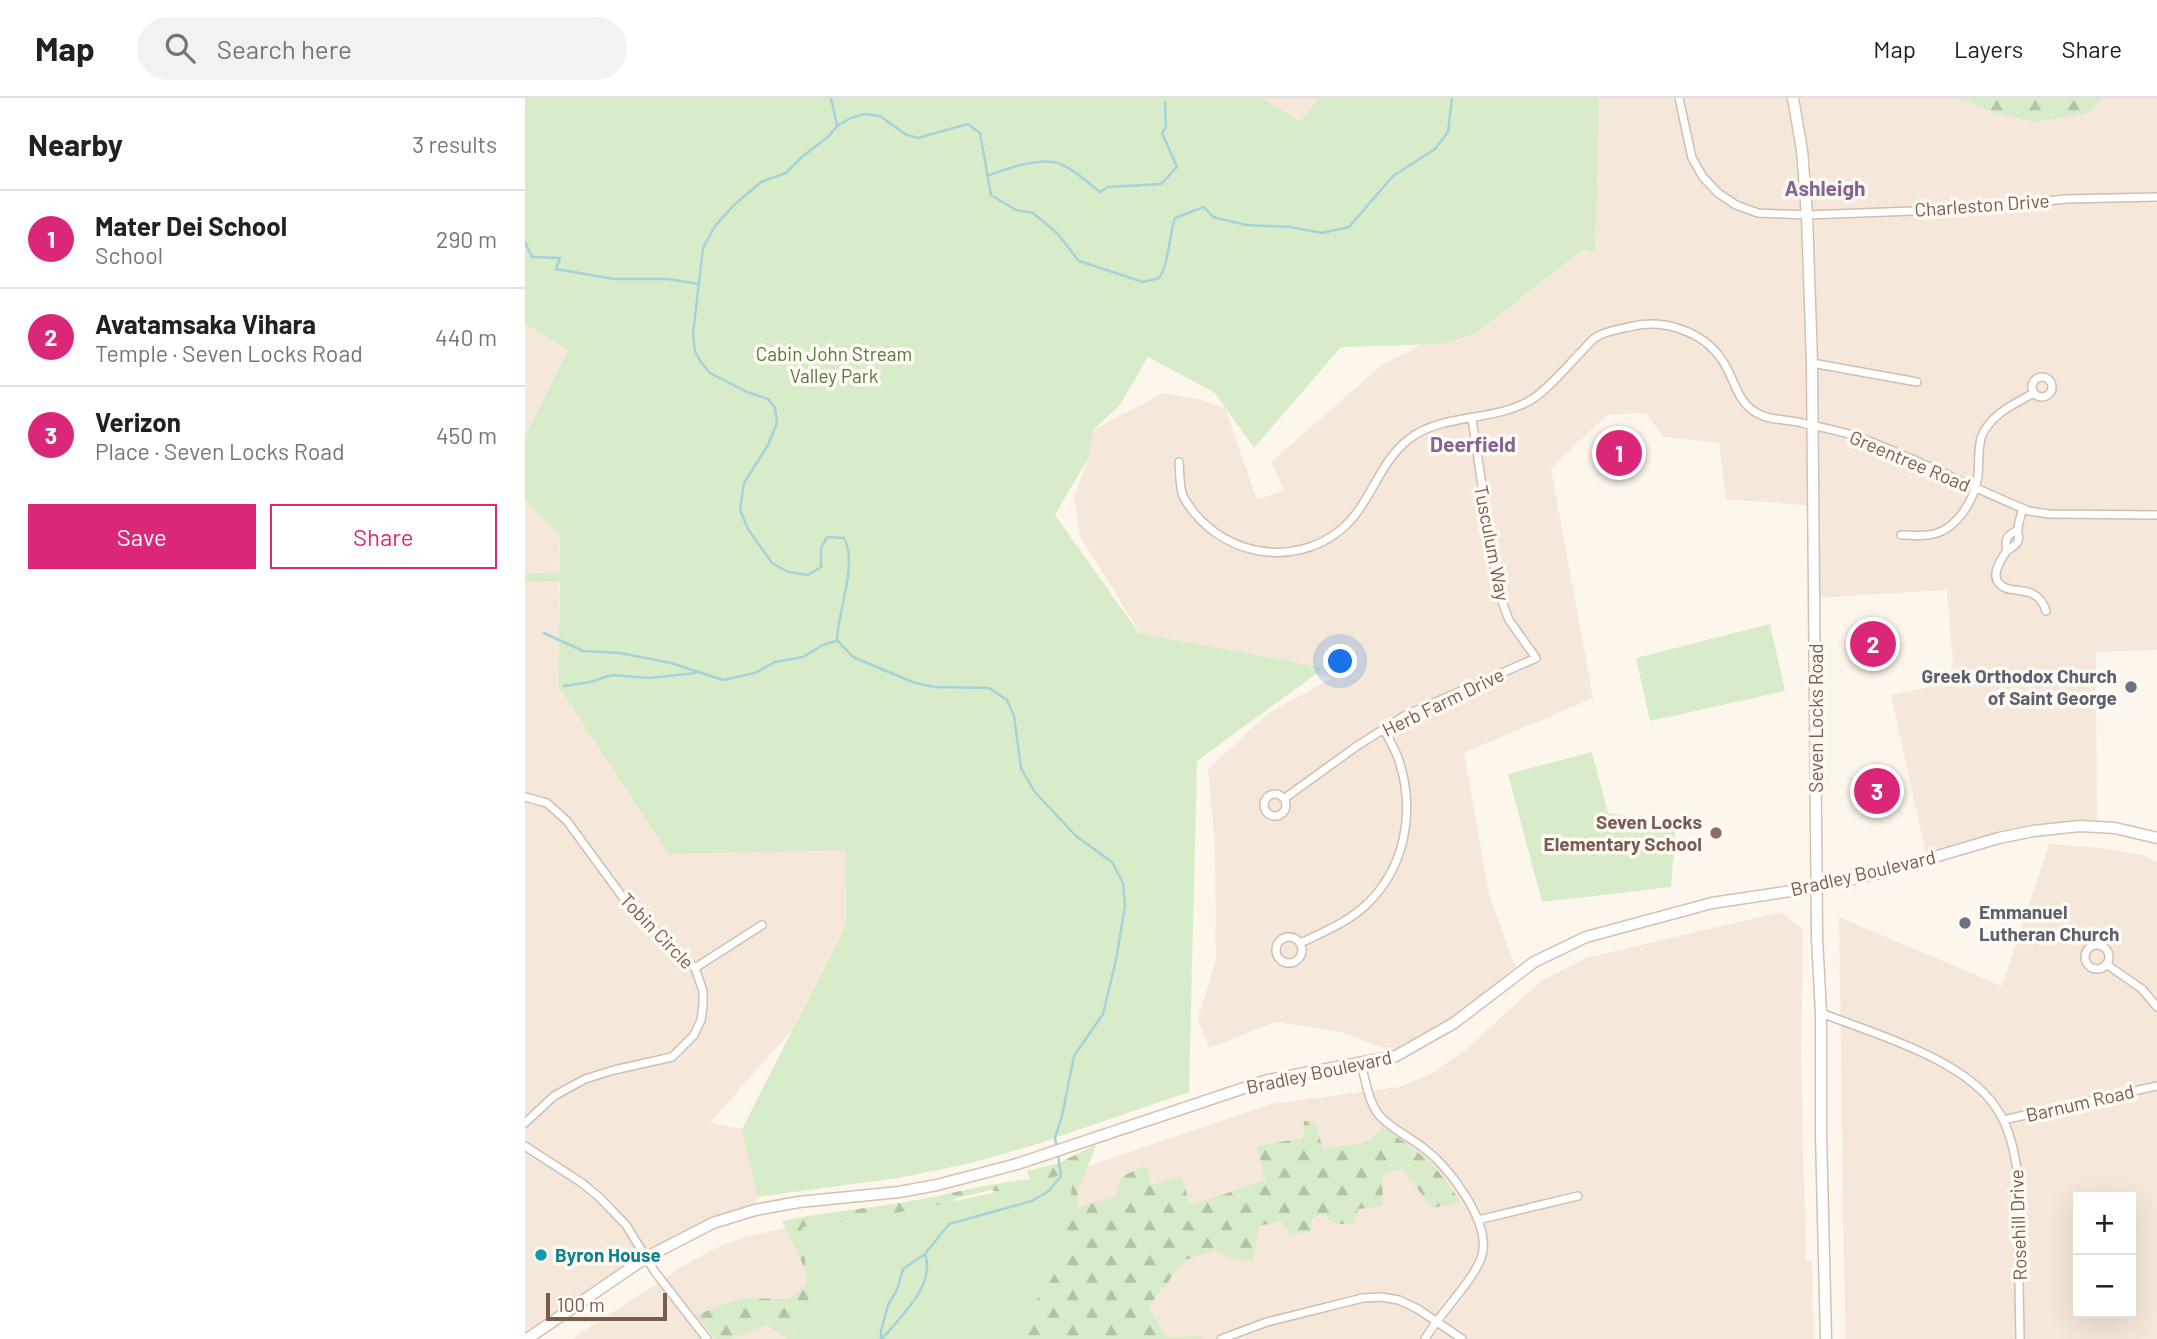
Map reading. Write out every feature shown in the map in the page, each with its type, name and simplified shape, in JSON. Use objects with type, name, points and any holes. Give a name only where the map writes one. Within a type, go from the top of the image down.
[{"type":"main road","name":"Seven Locks Road","points":[[1793,98],[1802,150],[1807,215],[1814,427],[1817,938],[1821,1013],[1826,1339]]},
{"type":"main road","name":"Bradley Boulevard","points":[[527,1339],[647,1257],[713,1223],[755,1210],[799,1202],[899,1192],[937,1185],[1017,1164],[1268,1080],[1396,1056],[1454,1023],[1534,962],[1586,937],[1643,919],[1712,903],[1818,887],[1876,874],[1999,838],[2033,831],[2080,826],[2106,827],[2157,838]]},
{"type":"street","name":"Charleston Drive","points":[[1679,98],[1692,158],[1703,177],[1718,193],[1736,205],[1758,213],[1807,215],[1966,209],[2066,199],[2157,197]]},
{"type":"street","name":"Greentree Road","points":[[1179,462],[1184,498],[1204,524],[1230,543],[1257,552],[1292,552],[1325,541],[1343,528],[1353,517],[1390,458],[1406,441],[1438,424],[1472,419],[1531,401],[1597,336],[1632,326],[1654,325],[1693,333],[1709,344],[1723,360],[1741,397],[1751,409],[1769,419],[1801,422],[1864,439],[2023,508],[2049,514],[2157,515]]},
{"type":"street","points":[[1812,362],[1917,382]]},
{"type":"street","points":[[1901,535],[1930,535],[1943,530],[1960,517],[1974,489],[1981,439],[1987,428],[2002,411],[2034,393]]},
{"type":"street","name":"Tusculum Way","points":[[1472,419],[1498,591],[1509,620],[1536,658]]},
{"type":"street","points":[[2023,508],[2017,542],[2007,551],[1997,569],[1997,581],[2006,588],[2035,595],[2046,611]]},
{"type":"street","name":"Herb Farm Drive","points":[[1285,798],[1406,715],[1536,658]]},
{"type":"street","points":[[1301,943],[1341,923],[1366,905],[1384,884],[1401,850],[1407,822],[1407,794],[1400,762],[1384,729]]},
{"type":"street","name":"Tobin Circle","points":[[525,797],[547,803],[566,821],[627,903],[695,968],[703,991],[701,1020],[689,1042],[672,1057],[585,1079],[554,1096],[525,1123]]},
{"type":"street","points":[[695,968],[762,925]]},
{"type":"street","points":[[2106,964],[2142,989],[2157,1007]]},
{"type":"street","name":"Rosehill Drive","points":[[1821,1013],[1955,1069],[1978,1085],[1997,1109],[2014,1147],[2017,1170],[2020,1339]]},
{"type":"street","points":[[1361,1064],[1377,1112],[1386,1123],[1426,1149],[1440,1162],[1461,1189],[1478,1220],[1483,1247],[1478,1266],[1435,1321],[1426,1339]]},
{"type":"street","name":"Barnum Road","points":[[2003,1120],[2157,1086]]},
{"type":"street","points":[[525,1146],[599,1196],[625,1225],[655,1272],[707,1339]]},
{"type":"street","points":[[1478,1220],[1578,1196]]},
{"type":"street","points":[[1221,1339],[1267,1322],[1376,1297],[1399,1300],[1462,1339]]},
{"type":"shaded area","points":[[1262,98],[1319,98],[1302,121]]},
{"type":"shaded area","points":[[1599,98],[1960,98],[1992,112],[2088,113],[2102,98],[2157,98],[2157,650],[2096,652],[2097,827],[2033,831],[1927,859],[1891,695],[1948,683],[1953,662],[1947,590],[1815,598],[1814,506],[1726,499],[1719,443],[1663,437],[1646,413],[1607,415],[1551,469],[1593,698],[1464,753],[1489,895],[1518,974],[1454,1023],[1394,1052],[1344,1033],[1276,1022],[1209,1048],[1198,1019],[1216,959],[1215,847],[1208,769],[1270,712],[1333,678],[1221,649],[1140,633],[1080,536],[1074,498],[1088,458],[1093,430],[1163,393],[1202,400],[1225,408],[1257,500],[1284,490],[1271,462],[1383,364],[1423,344],[1442,344],[1476,333],[1584,250],[1594,251]]},
{"type":"shaded area","points":[[525,324],[568,350],[525,436]]},
{"type":"shaded area","points":[[525,500],[560,535],[558,686],[845,849],[846,925],[792,1030],[710,1123],[742,1129],[757,1197],[755,1210],[670,1244],[525,1339]]},
{"type":"shaded area","points":[[2049,844],[2102,848],[2142,855],[2157,862],[2157,1339],[1845,1339],[1839,917],[2002,986]]},
{"type":"shaded area","points":[[1781,912],[1803,930],[1801,1054],[1806,1261],[1812,1261],[1813,1339],[1009,1339],[1074,1171],[1271,1104],[1399,1087],[1433,1073],[1465,1050],[1541,981],[1586,958]]},
{"type":"shaded area","points":[[802,1227],[810,1318],[801,1339],[572,1339],[683,1266],[718,1247],[742,1238]]},
{"type":"green space","name":"Cabin John Stream Valley Park","points":[[525,98],[1262,98],[1301,121],[1319,98],[1599,98],[1595,252],[1583,250],[1476,333],[1442,344],[1341,347],[1254,448],[1215,393],[1148,357],[1119,406],[1093,430],[1088,458],[1055,515],[1139,633],[1324,668],[1197,761],[1189,1092],[1034,1145],[971,1163],[898,1178],[757,1197],[742,1129],[846,925],[845,850],[669,854],[558,686],[560,581],[525,582],[525,574],[560,572],[560,535],[525,500],[525,436],[568,350],[525,324]]},
{"type":"green space","points":[[1960,98],[2102,98],[2088,113],[2034,122],[1992,112]]},
{"type":"green space","points":[[1770,624],[1785,691],[1650,721],[1636,658]]},
{"type":"green space","points":[[1592,752],[1608,813],[1676,824],[1671,887],[1542,902],[1508,774]]},
{"type":"green space","points":[[1304,1121],[1315,1121],[1323,1149],[1369,1142],[1382,1127],[1426,1159],[1444,1178],[1460,1202],[1432,1208],[1402,1168],[1382,1174],[1383,1206],[1358,1209],[1354,1224],[1336,1224],[1321,1214],[1312,1219],[1311,1231],[1292,1235],[1281,1221],[1259,1226],[1253,1261],[1232,1259],[1216,1250],[1185,1260],[1149,1306],[1166,1337],[1203,1336],[1201,1339],[788,1339],[766,1325],[729,1339],[716,1339],[696,1315],[742,1298],[789,1299],[811,1281],[782,1221],[1030,1179],[1027,1171],[1059,1163],[1097,1144],[1078,1190],[1077,1207],[1116,1197],[1121,1177],[1146,1165],[1151,1185],[1182,1176],[1190,1206],[1265,1180],[1257,1146],[1303,1138]],"holes":[[[991,1190],[1030,1201],[950,1223],[956,1198]]]},
{"type":"green space","points":[[1074,1171],[1062,1264],[1009,1339],[801,1339],[788,1321],[810,1318],[802,1227],[939,1205]]},
{"type":"waterway","points":[[831,98],[837,125]]},
{"type":"waterway","points":[[1057,1148],[1055,1138],[1074,1056],[1103,1014],[1125,906],[1123,883],[1112,862],[1076,836],[1034,791],[1021,768],[1014,716],[1007,700],[989,688],[935,687],[915,683],[853,657],[837,640],[849,561],[844,538],[827,537],[821,548],[821,567],[808,575],[788,572],[772,563],[748,529],[740,510],[744,483],[768,445],[777,423],[775,408],[768,399],[747,392],[710,373],[695,351],[693,334],[703,248],[715,226],[761,182],[786,173],[837,126],[865,114],[880,116],[905,134],[917,138],[968,124],[980,133],[991,195],[1016,210],[1033,213],[1057,233],[1079,261],[1143,282],[1159,278],[1167,258],[1175,218],[1204,207],[1213,217],[1246,225],[1290,227],[1322,233],[1349,227],[1393,176],[1435,149],[1448,132],[1452,98]]},
{"type":"waterway","points":[[989,175],[1020,165],[1045,161],[1066,167],[1100,192],[1108,187],[1161,184],[1177,167],[1162,133],[1166,127],[1165,102]]},
{"type":"waterway","points":[[525,242],[532,257],[560,258],[556,269],[614,279],[668,279],[698,284]]},
{"type":"waterway","points":[[544,633],[583,651],[620,653],[671,663],[723,680],[755,673],[775,662],[803,657],[836,641]]},
{"type":"waterway","points":[[564,686],[612,675],[649,678],[696,673]]},
{"type":"waterway","points":[[881,1339],[888,1305],[897,1290],[903,1269],[925,1254],[949,1224],[1032,1201],[1049,1191],[1061,1176],[1058,1155]]},
{"type":"waterway","points":[[882,1339],[915,1300],[926,1277],[925,1254]]},
{"type":"place","name":"Mater Dei School","points":[[1619,453]]},
{"type":"place","name":"Avatamsaka Vihara","points":[[1873,644]]},
{"type":"place","name":"Greek Orthodox Church of Saint George","points":[[2131,687]]},
{"type":"place","name":"Verizon","points":[[1877,791]]},
{"type":"place","name":"Seven Locks Elementary School","points":[[1716,833]]},
{"type":"place","name":"Emmanuel Lutheran Church","points":[[1965,923]]},
{"type":"place","name":"Byron House","points":[[541,1255]]},
{"type":"district","name":"Ashleigh","points":[[1825,189]]},
{"type":"district","name":"Deerfield","points":[[1473,445]]}]
